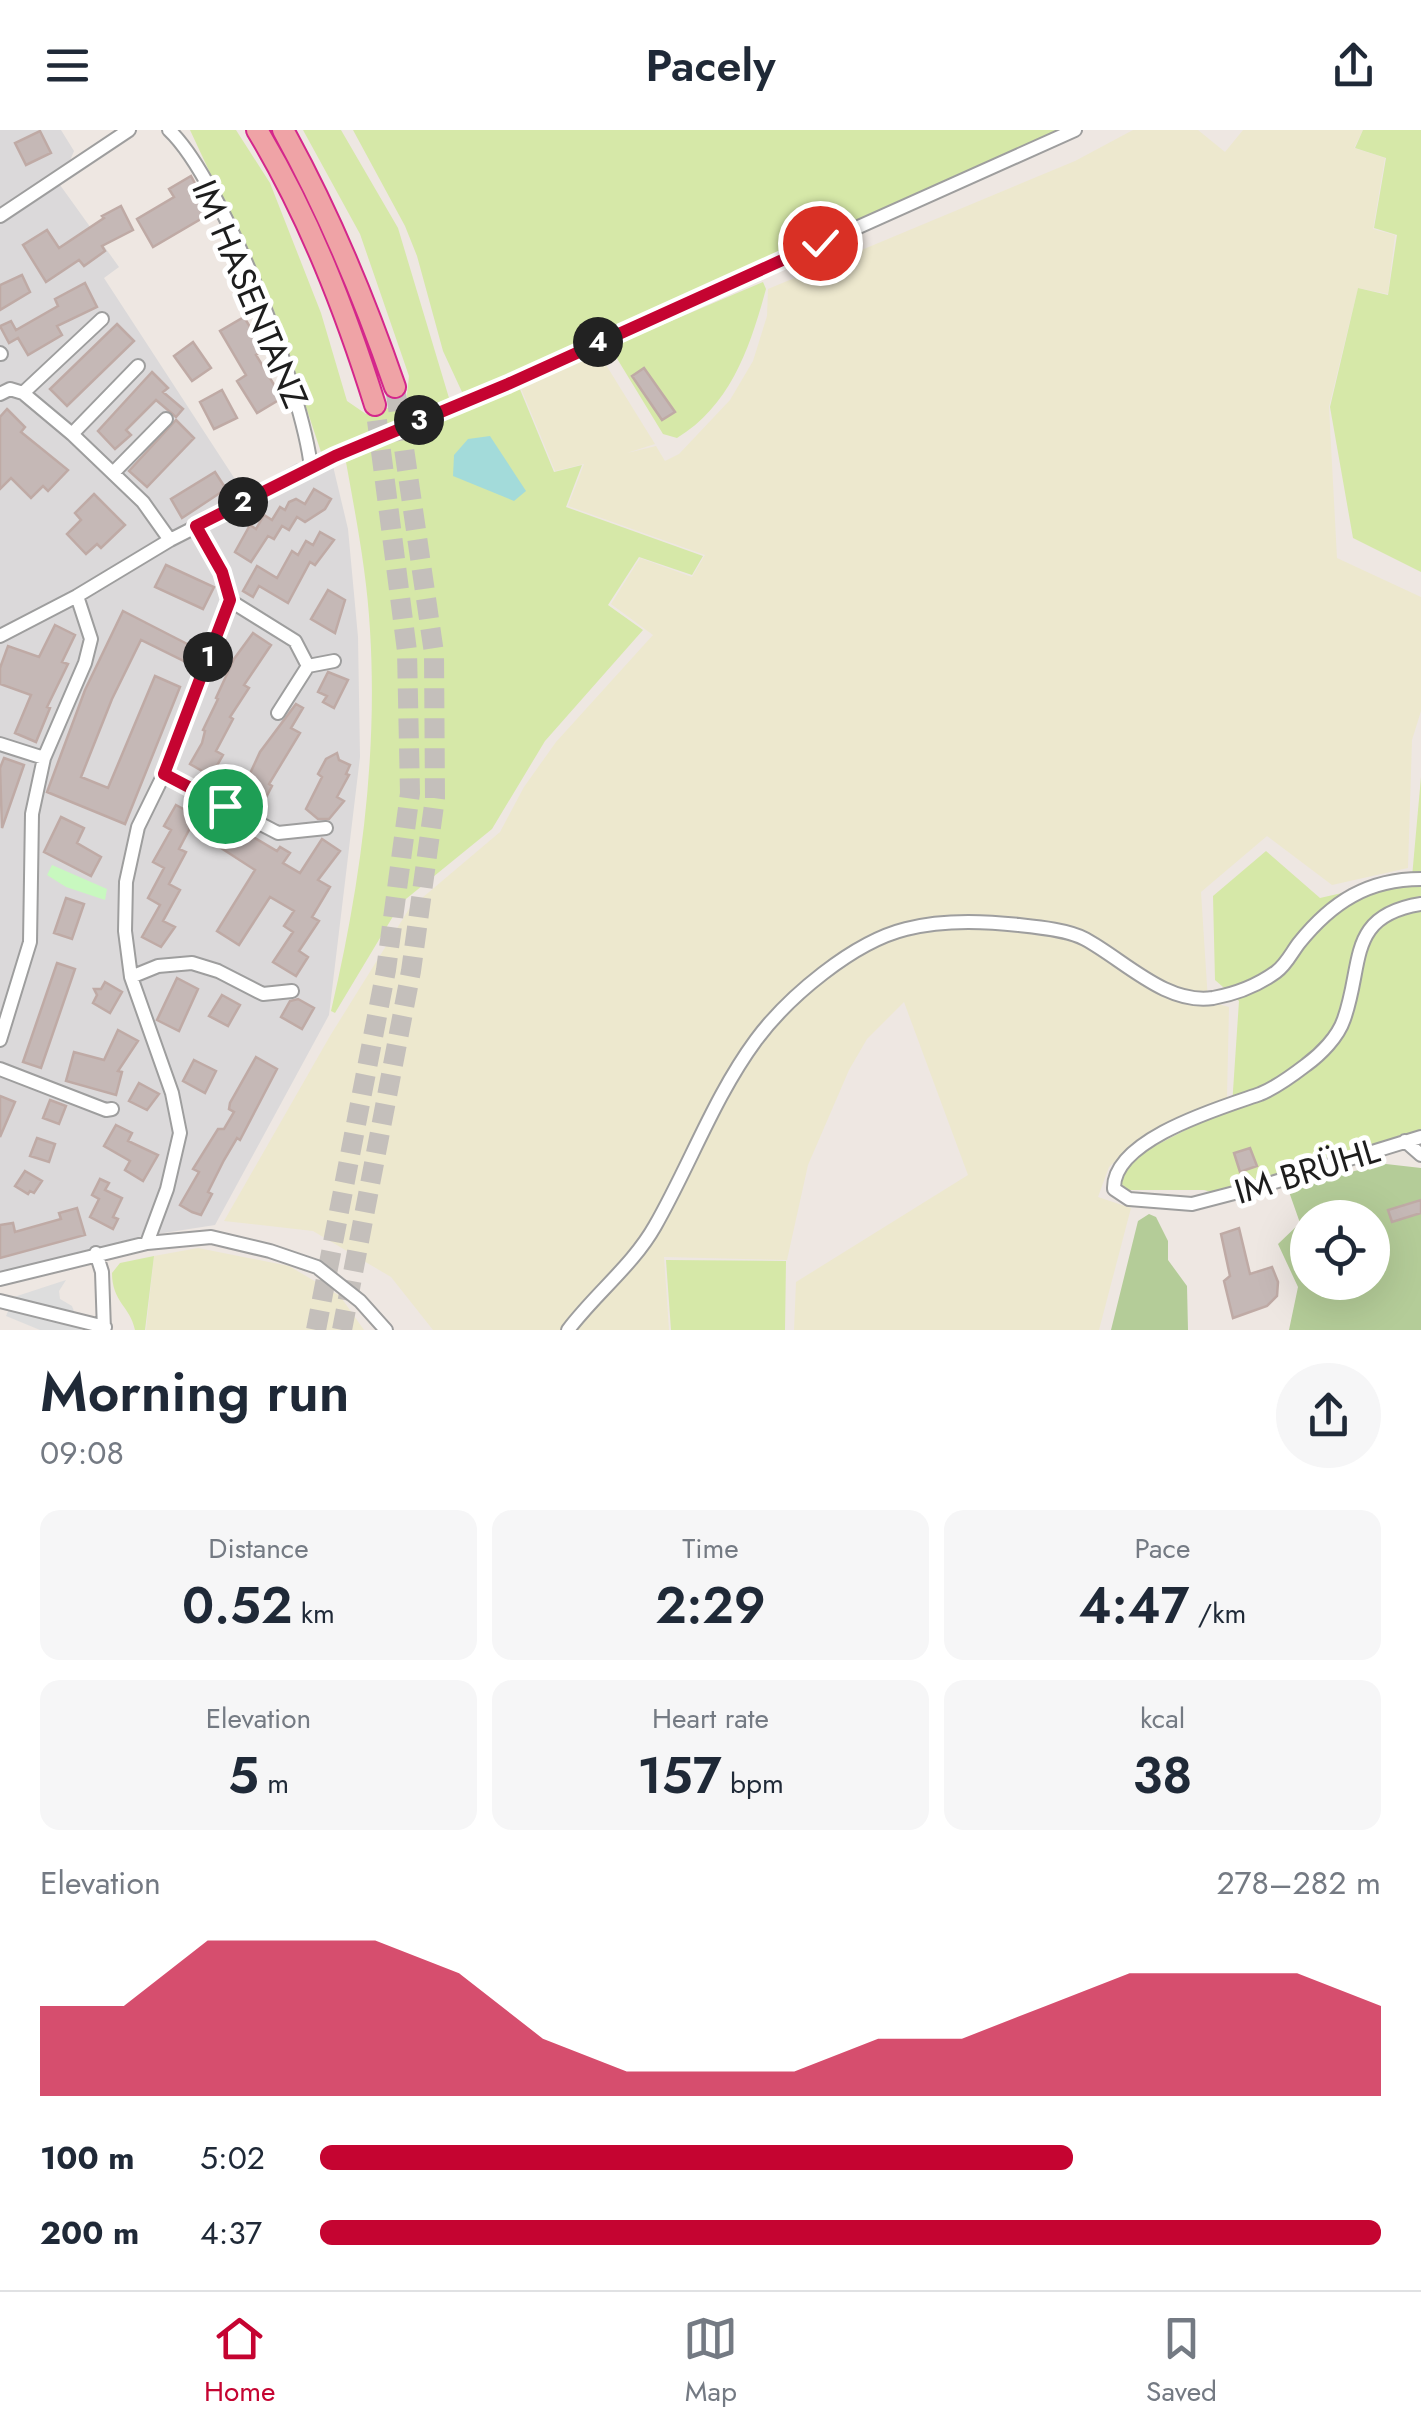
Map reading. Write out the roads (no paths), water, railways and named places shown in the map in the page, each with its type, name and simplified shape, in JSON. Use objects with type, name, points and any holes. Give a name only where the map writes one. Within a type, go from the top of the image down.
[{"type":"highway","points":[[257,130],[319,249],[375,405]]},
{"type":"highway","points":[[282,130],[339,238],[395,388]]},
{"type":"street","points":[[0,216],[129,130]]},
{"type":"street","name":"IM HASENTANZ","points":[[169,130],[192,156],[215,198],[254,287],[307,433],[311,468]]},
{"type":"street","points":[[0,636],[77,596],[170,540],[311,468],[1075,130]]},
{"type":"street","points":[[23,392],[102,319]]},
{"type":"street","points":[[72,434],[138,366]]},
{"type":"street","points":[[0,394],[10,389],[23,392],[72,434],[143,502],[170,540]]},
{"type":"street","points":[[113,473],[166,419]]},
{"type":"street","points":[[147,1243],[167,1189],[180,1133],[172,1094],[131,977],[124,931],[126,882],[138,827],[164,774],[230,600],[222,572],[196,526]]},
{"type":"street","points":[[0,1040],[30,942],[32,814],[44,758],[85,663],[90,639],[77,596]]},
{"type":"street","points":[[230,600],[295,641],[308,666]]},
{"type":"street","points":[[278,713],[308,666],[334,661]]},
{"type":"street","points":[[0,744],[44,758]]},
{"type":"street","points":[[164,774],[278,832],[326,828]]},
{"type":"street","points":[[568,1330],[649,1236],[718,1102],[756,1039],[834,966],[880,938],[908,928],[966,923],[1019,925],[1082,937],[1149,980],[1179,994],[1210,998],[1250,987],[1279,970],[1328,910],[1356,892],[1380,882],[1421,879]]},
{"type":"street","name":"IM BRÜHL","points":[[1421,904],[1396,908],[1370,927],[1360,948],[1344,1022],[1330,1044],[1264,1093],[1229,1102],[1183,1122],[1140,1148],[1116,1171],[1114,1188],[1122,1197],[1192,1204],[1265,1186],[1421,1137]]},
{"type":"street","points":[[131,977],[158,966],[192,964],[218,971],[263,994],[292,990]]},
{"type":"street","points":[[0,1068],[112,1109]]},
{"type":"street","points":[[1405,1142],[1421,1156]]},
{"type":"street","points":[[0,1280],[147,1243],[211,1237],[317,1267],[360,1301],[386,1330]]},
{"type":"street","points":[[0,1301],[104,1329],[102,1272],[96,1254]]},
{"type":"water","points":[[490,436],[526,491],[514,501],[453,476],[454,455],[468,439]]},
{"type":"tunnel","points":[[342,1330],[411,971],[435,798],[434,653],[395,387]]},
{"type":"tunnel","points":[[316,1330],[386,970],[410,793],[407,651],[375,405]]}]
